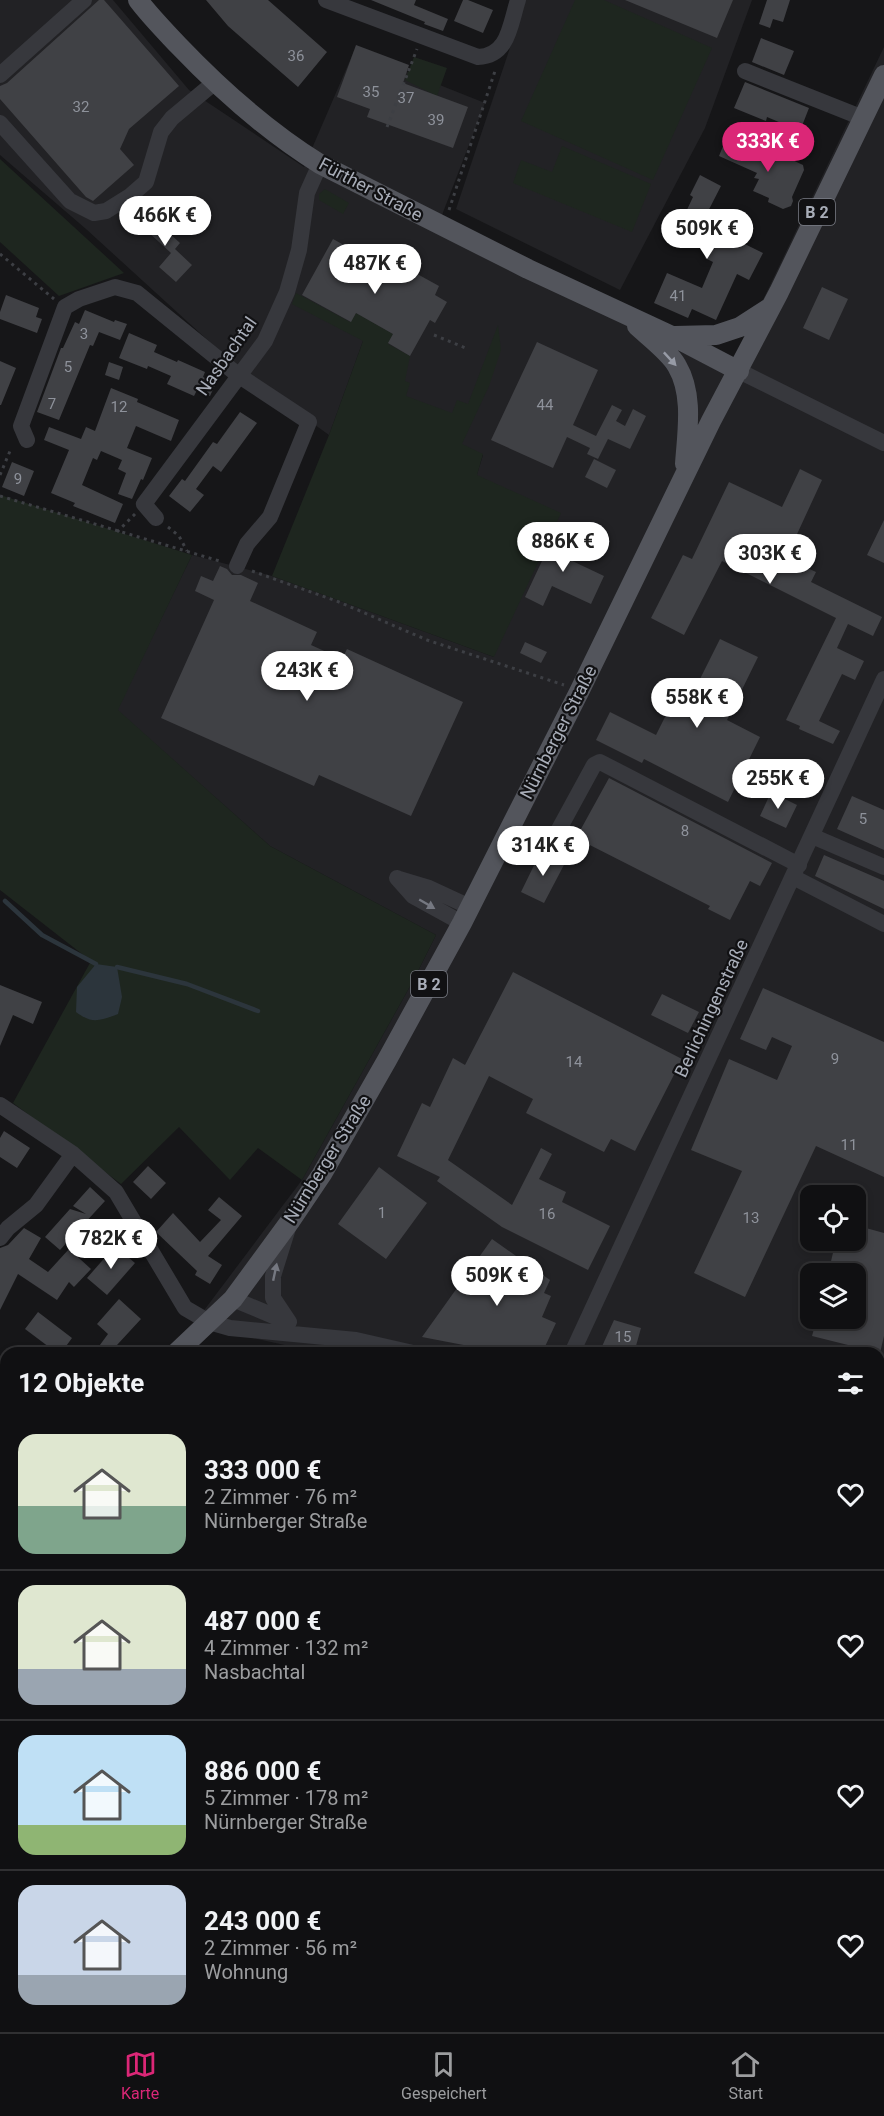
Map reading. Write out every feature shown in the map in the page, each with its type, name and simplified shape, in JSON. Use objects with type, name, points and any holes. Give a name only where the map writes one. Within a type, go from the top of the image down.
[{"type":"main road","name":"Fürther Straße","points":[[138,0],[215,82],[258,120],[320,164],[739,371]]},
{"type":"main road","name":"Nürnberger Straße","points":[[182,1347],[233,1299],[291,1220],[343,1138],[466,915],[580,690],[684,476],[772,307],[884,75]]},
{"type":"main road","points":[[672,336],[716,335],[740,327],[772,307]]},
{"type":"main road","points":[[629,317],[677,365],[686,388],[688,426],[684,476]]},
{"type":"street","points":[[0,75],[84,0]]},
{"type":"street","points":[[326,0],[478,57],[489,57],[503,47],[518,0]]},
{"type":"street","points":[[745,71],[863,118]]},
{"type":"street","points":[[0,123],[70,201],[94,213],[106,211],[130,196],[146,182],[161,132],[172,118],[215,82]]},
{"type":"street","name":"Nasbachtal","points":[[144,504],[265,341],[287,292],[299,250],[307,193],[320,164]]},
{"type":"street","points":[[27,440],[21,426],[64,308],[79,298],[115,286],[137,293],[238,375],[309,422],[270,517],[248,544],[237,566]]},
{"type":"street","points":[[739,371],[884,443]]},
{"type":"street","points":[[144,504],[156,518]]},
{"type":"street","name":"Berlichingenstraße","points":[[575,1347],[884,679]]},
{"type":"street","points":[[552,842],[594,765],[600,762],[796,871],[884,924]]},
{"type":"street","points":[[812,836],[884,867]]},
{"type":"street","points":[[3,1113],[73,1155],[116,1192],[185,1308],[209,1322],[230,1328],[356,1340],[387,1347]]},
{"type":"street","points":[[0,1238],[8,1228],[36,1205],[73,1155]]},
{"type":"street","points":[[289,1322],[273,1298],[273,1276],[291,1220]]},
{"type":"street","points":[[233,1299],[289,1322],[312,1335]]},
{"type":"path","points":[[387,127],[422,36]]},
{"type":"path","points":[[443,226],[503,47]]},
{"type":"path","points":[[0,254],[64,308]]},
{"type":"path","points":[[434,335],[468,349]]},
{"type":"path","points":[[0,475],[10,451]]},
{"type":"path","points":[[0,496],[237,566],[339,602],[427,640],[580,690]]},
{"type":"path","points":[[117,532],[144,504]]},
{"type":"path","points":[[156,518],[179,536],[187,551]]},
{"type":"shaded area","points":[[0,0],[113,0],[189,90],[304,167],[354,51],[485,103],[437,228],[727,375],[884,47],[884,1347],[294,1347],[193,1325],[302,1180],[413,981],[436,935],[270,846],[117,710],[192,555],[272,576],[494,657],[477,474],[483,455],[396,418],[363,341],[329,435],[247,376],[86,229],[0,155]]},
{"type":"shaded area","points":[[526,0],[752,0],[705,128],[620,290],[456,209]]},
{"type":"shaded area","points":[[575,0],[604,0],[712,48],[653,180],[521,121]]},
{"type":"shaded area","points":[[414,57],[447,68],[437,96],[405,80]]},
{"type":"shaded area","points":[[562,146],[651,184],[632,232],[513,183],[521,160],[552,172]]},
{"type":"shaded area","points":[[0,159],[124,273],[59,296],[0,242]]},
{"type":"shaded area","points":[[325,189],[349,203],[343,214],[319,200],[319,194]]},
{"type":"shaded area","points":[[296,293],[350,322],[356,313],[393,334],[388,344],[410,356],[405,381],[410,383],[406,396],[452,413],[457,400],[468,404],[498,325],[501,350],[489,386],[462,444],[483,454],[477,475],[561,513],[494,657],[272,576],[329,435],[363,341],[292,304]]},
{"type":"shaded area","points":[[0,495],[192,555],[118,710],[270,846],[436,935],[413,981],[302,1180],[258,1148],[230,1180],[179,1127],[121,1184],[13,1103],[91,961],[0,890]]},
{"type":"shaded area","points":[[96,964],[117,967],[122,997],[118,1014],[91,1020],[76,1012],[77,987]]},
{"type":"building","points":[[99,0],[104,0],[179,86],[129,129],[120,149],[134,165],[93,201],[86,197],[0,99],[0,86],[7,83]]},
{"type":"building","points":[[206,0],[268,0],[327,52],[298,87],[228,26]]},
{"type":"building","points":[[371,0],[416,0],[414,5],[448,19],[443,31]]},
{"type":"building","points":[[463,0],[493,10],[483,33],[454,21]]},
{"type":"building","points":[[625,0],[733,0],[717,38]]},
{"type":"building","points":[[767,0],[790,0],[783,22],[773,19],[770,28],[759,24]]},
{"type":"building","points":[[761,38],[794,51],[784,75],[752,62]]},
{"type":"building","points":[[356,45],[409,65],[403,83],[468,107],[453,148],[367,117],[370,109],[337,97]]},
{"type":"building","points":[[745,82],[809,108],[800,131],[767,117],[766,121],[734,108]]},
{"type":"building","points":[[726,139],[744,147],[742,152],[766,162],[771,150],[803,165],[804,170],[792,197],[791,206],[783,209],[768,202],[769,198],[753,191],[759,179],[754,178],[757,173],[719,156]]},
{"type":"building","points":[[700,175],[721,186],[702,223],[763,253],[749,280],[737,274],[716,320],[692,309],[688,318],[654,303],[667,273],[702,288],[713,262],[705,258],[710,249],[676,233],[693,197],[690,195]]},
{"type":"building","points":[[143,209],[180,243],[175,249],[192,265],[176,282],[159,267],[171,253],[134,219]]},
{"type":"building","points":[[333,239],[405,279],[410,270],[439,286],[435,295],[447,302],[435,323],[430,320],[410,356],[388,343],[393,334],[356,313],[351,322],[302,295]]},
{"type":"building","points":[[822,287],[848,299],[829,340],[803,328]]},
{"type":"building","points":[[6,295],[39,308],[36,317],[42,319],[37,333],[0,319]]},
{"type":"building","points":[[85,310],[114,322],[115,320],[127,324],[120,340],[99,332],[93,346],[90,345],[59,420],[37,412],[61,348],[75,322],[79,324]]},
{"type":"building","points":[[129,333],[157,345],[154,352],[205,372],[203,377],[216,383],[210,396],[197,390],[194,396],[167,384],[171,376],[148,366],[147,369],[119,358]]},
{"type":"building","points":[[537,342],[598,370],[573,425],[596,436],[612,405],[622,410],[616,421],[625,426],[633,409],[646,416],[630,449],[608,439],[598,459],[587,454],[590,448],[567,437],[553,468],[491,440]]},
{"type":"building","points":[[0,361],[16,368],[1,405],[0,405]]},
{"type":"building","points":[[109,362],[123,367],[119,380],[105,375]]},
{"type":"building","points":[[111,388],[179,420],[171,441],[136,426],[127,448],[152,458],[132,499],[118,494],[126,473],[118,469],[122,460],[101,451],[97,460],[93,458],[82,485],[123,504],[115,523],[73,506],[75,503],[51,493],[69,450],[44,440],[49,427],[81,439],[86,427],[95,431]]},
{"type":"building","points":[[240,412],[257,423],[221,472],[213,466],[196,489],[204,495],[190,512],[169,496],[182,479],[185,481],[213,442],[217,444]]},
{"type":"building","points":[[594,459],[616,470],[607,488],[585,477]]},
{"type":"building","points":[[12,462],[34,471],[24,496],[2,487]]},
{"type":"building","points":[[800,469],[822,480],[786,558],[816,572],[811,582],[882,617],[873,636],[848,624],[837,648],[864,661],[855,680],[842,674],[819,721],[840,731],[833,744],[799,729],[800,726],[786,720],[836,618],[722,561],[684,635],[651,618],[683,555],[692,559],[729,482],[782,507]]},
{"type":"building","points":[[884,520],[884,563],[867,555]]},
{"type":"building","points":[[558,527],[576,535],[566,558],[604,576],[591,604],[552,586],[543,606],[525,597]]},
{"type":"building","points":[[220,566],[232,575],[241,575],[258,583],[250,601],[317,632],[311,645],[342,659],[347,649],[463,702],[411,816],[319,775],[314,786],[161,718],[214,600],[195,591],[201,576],[213,581]]},
{"type":"building","points":[[720,639],[758,657],[727,720],[760,737],[728,802],[644,759],[642,763],[596,740],[610,712],[656,735],[676,695],[689,701]]},
{"type":"building","points":[[525,642],[547,652],[541,663],[520,653]]},
{"type":"building","points":[[609,778],[772,863],[760,886],[750,881],[730,920],[708,909],[710,906],[576,838]]},
{"type":"building","points":[[771,792],[797,805],[786,828],[760,816]]},
{"type":"building","points":[[852,796],[884,810],[884,850],[837,829]]},
{"type":"building","points":[[541,851],[565,863],[544,903],[521,892]]},
{"type":"building","points":[[824,855],[884,881],[884,909],[815,876]]},
{"type":"building","points":[[513,972],[682,1059],[635,1151],[611,1139],[604,1152],[526,1113],[533,1099],[489,1076],[448,1160],[512,1205],[541,1148],[552,1154],[539,1179],[566,1192],[562,1202],[610,1226],[588,1270],[502,1227],[437,1181],[440,1177],[397,1156],[422,1103],[430,1107],[453,1058],[465,1065]]},
{"type":"building","points":[[0,985],[42,1002],[33,1024],[13,1015],[0,1046]]},
{"type":"building","points":[[763,988],[884,1042],[884,1177],[816,1146],[745,1297],[694,1273],[742,1171],[691,1150],[729,1059],[777,1080],[792,1046],[772,1037],[766,1050],[740,1039]]},
{"type":"building","points":[[662,994],[699,1012],[688,1033],[651,1015]]},
{"type":"building","points":[[4,1131],[30,1148],[17,1168],[0,1157],[0,1138]]},
{"type":"building","points":[[148,1166],[166,1183],[151,1199],[133,1182]]},
{"type":"building","points":[[379,1167],[427,1203],[386,1259],[338,1224]]},
{"type":"building","points":[[90,1187],[105,1201],[60,1250],[45,1237],[70,1209],[86,1214],[73,1206]]},
{"type":"building","points":[[219,1197],[242,1216],[208,1256],[222,1265],[210,1284],[195,1275],[197,1271],[156,1232],[173,1213],[200,1242],[221,1220],[208,1210]]},
{"type":"building","points":[[24,1228],[41,1238],[29,1259],[48,1272],[69,1249],[91,1269],[74,1287],[69,1282],[57,1300],[18,1274],[0,1310],[0,1248],[8,1245]]},
{"type":"building","points":[[866,1228],[884,1233],[884,1336],[881,1347],[856,1347],[812,1336],[814,1329],[866,1329],[866,1263],[831,1263],[833,1251],[866,1251]]},
{"type":"building","points":[[492,1239],[550,1280],[544,1293],[551,1296],[542,1317],[556,1323],[545,1347],[474,1347],[422,1337]]},
{"type":"building","points":[[115,1246],[135,1263],[107,1295],[87,1278]]},
{"type":"building","points":[[119,1299],[141,1319],[117,1345],[120,1347],[98,1347],[108,1334],[97,1324]]},
{"type":"building","points":[[38,1312],[72,1338],[65,1347],[49,1347],[25,1329]]},
{"type":"building","points":[[614,1320],[641,1328],[636,1347],[602,1347]]},
{"type":"waterway","points":[[5,901],[42,935],[96,964]]},
{"type":"waterway","points":[[117,967],[187,984],[258,1011]]}]
